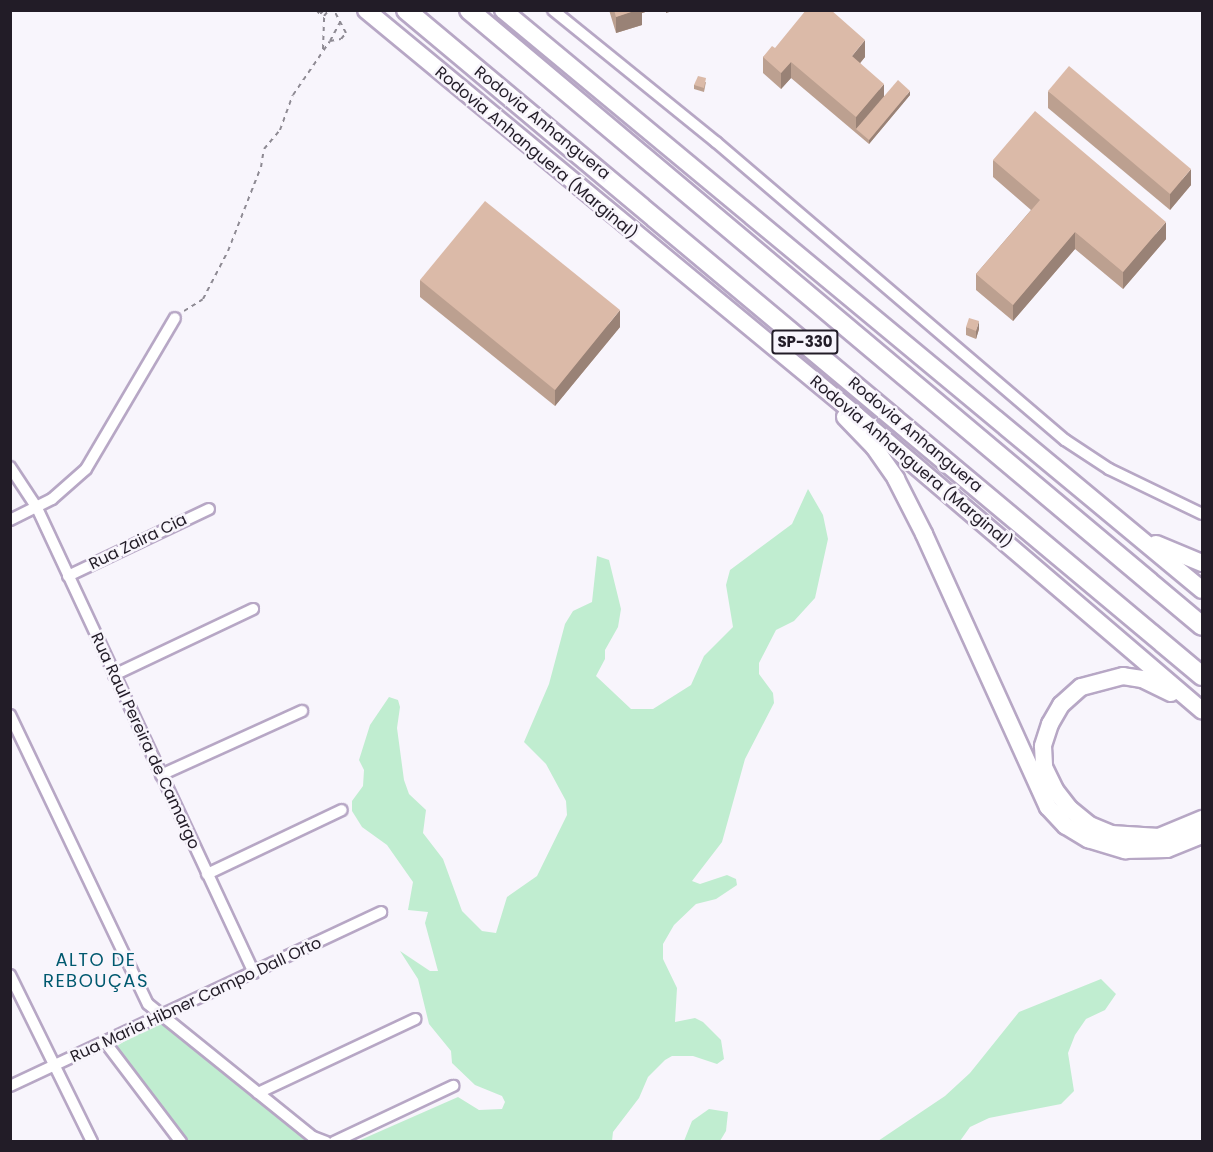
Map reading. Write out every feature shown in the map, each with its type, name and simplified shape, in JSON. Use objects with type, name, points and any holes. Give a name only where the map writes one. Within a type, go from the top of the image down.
[{"type":"highway","name":"Rodovia Anhanguera (Marginal)","points":[[366,10],[1010,545],[1203,712]]},
{"type":"highway","name":"Rodovia Anhanguera","points":[[406,10],[1203,676]]},
{"type":"highway","name":"SP-330","points":[[469,10],[1203,626]]},
{"type":"highway","points":[[504,10],[1203,590]]},
{"type":"highway","points":[[747,327],[836,408],[874,447],[896,479],[1048,807],[1066,826],[1088,839],[1125,850],[1167,849],[1203,835]]},
{"type":"highway","points":[[1052,466],[1150,541],[1203,563]]},
{"type":"highway","points":[[1203,712],[1142,679],[1122,676],[1097,680],[1074,692],[1061,705],[1047,732],[1043,755],[1048,777],[1061,800],[1080,819],[1101,830],[1124,837],[1159,837],[1203,819]]},
{"type":"street","points":[[553,10],[760,178],[1065,441],[1109,469],[1203,514]]},
{"type":"street","points":[[10,520],[37,508],[65,490],[86,469],[175,318]]},
{"type":"street","name":"Rua Raul Pereira de Camargo","points":[[10,467],[37,508],[254,973]]},
{"type":"street","name":"Rua Zaira Cia","points":[[68,576],[209,509]]},
{"type":"street","points":[[114,675],[253,609]]},
{"type":"street","points":[[161,775],[303,711]]},
{"type":"street","points":[[10,715],[148,1004],[313,1137],[326,1142]]},
{"type":"street","points":[[207,874],[342,810]]},
{"type":"street","name":"Rua Maria Hibner Campo Dall Orto","points":[[10,1086],[381,912]]},
{"type":"street","points":[[10,975],[92,1142]]},
{"type":"street","points":[[258,1092],[415,1019]]},
{"type":"street","points":[[105,1042],[181,1142]]},
{"type":"street","points":[[336,1141],[453,1086]]},
{"type":"path","points":[[316,10],[320,14],[324,10]]},
{"type":"path","points":[[323,49],[324,16],[329,10]]},
{"type":"path","points":[[330,41],[341,39],[346,33],[334,10]]},
{"type":"path","points":[[175,318],[203,299],[228,251],[261,167],[264,149],[280,130],[293,95],[330,41],[340,21]]},
{"type":"green space","points":[[808,489],[823,515],[828,539],[815,598],[794,621],[776,630],[759,663],[759,674],[773,693],[774,703],[745,759],[722,842],[692,881],[700,884],[727,875],[736,879],[737,885],[716,899],[696,904],[674,925],[663,944],[663,959],[677,988],[675,1022],[695,1018],[703,1022],[721,1040],[724,1059],[717,1064],[693,1056],[672,1056],[665,1060],[648,1077],[639,1098],[613,1132],[612,1141],[358,1141],[458,1097],[479,1110],[502,1109],[505,1102],[502,1096],[475,1085],[452,1063],[451,1051],[429,1024],[418,979],[400,951],[430,971],[438,971],[425,923],[428,912],[408,910],[413,882],[387,845],[362,827],[352,811],[352,801],[363,786],[364,770],[359,760],[370,725],[389,697],[398,700],[400,707],[397,728],[404,780],[409,794],[426,810],[423,833],[443,859],[462,911],[482,931],[496,933],[507,897],[537,876],[567,815],[566,801],[546,764],[524,742],[549,684],[565,624],[573,611],[592,602],[597,556],[609,560],[621,609],[618,627],[605,650],[605,659],[596,676],[631,709],[653,709],[691,685],[704,656],[733,627],[726,585],[730,570],[792,524]]},
{"type":"green space","points":[[1101,979],[1116,994],[1105,1010],[1086,1019],[1075,1035],[1068,1053],[1074,1091],[1061,1104],[989,1118],[970,1127],[960,1141],[878,1141],[945,1096],[970,1073],[1019,1012]]},
{"type":"green space","points":[[160,1019],[312,1141],[188,1141],[117,1046]]},
{"type":"green space","points":[[709,1109],[728,1112],[726,1131],[720,1141],[684,1141],[692,1121]]},
{"type":"building","points":[[614,10],[637,10],[616,17]]},
{"type":"building","points":[[806,10],[831,10],[865,40],[852,56],[884,84],[856,117],[791,62],[781,73],[763,57],[772,46],[775,48]]},
{"type":"building","points":[[1069,66],[1191,169],[1170,194],[1048,91]]},
{"type":"building","points":[[698,76],[706,78],[704,88],[694,85]]},
{"type":"building","points":[[898,80],[910,91],[869,140],[856,129]]},
{"type":"building","points":[[1035,111],[1166,222],[1123,272],[1075,232],[1013,305],[976,274],[1040,200],[993,160]]},
{"type":"building","points":[[485,201],[620,310],[555,390],[420,280]]},
{"type":"building","points":[[969,318],[979,321],[976,331],[966,327]]},
{"type":"district","name":"ALTO DE REBOUÇAS","points":[[96,971]]}]
